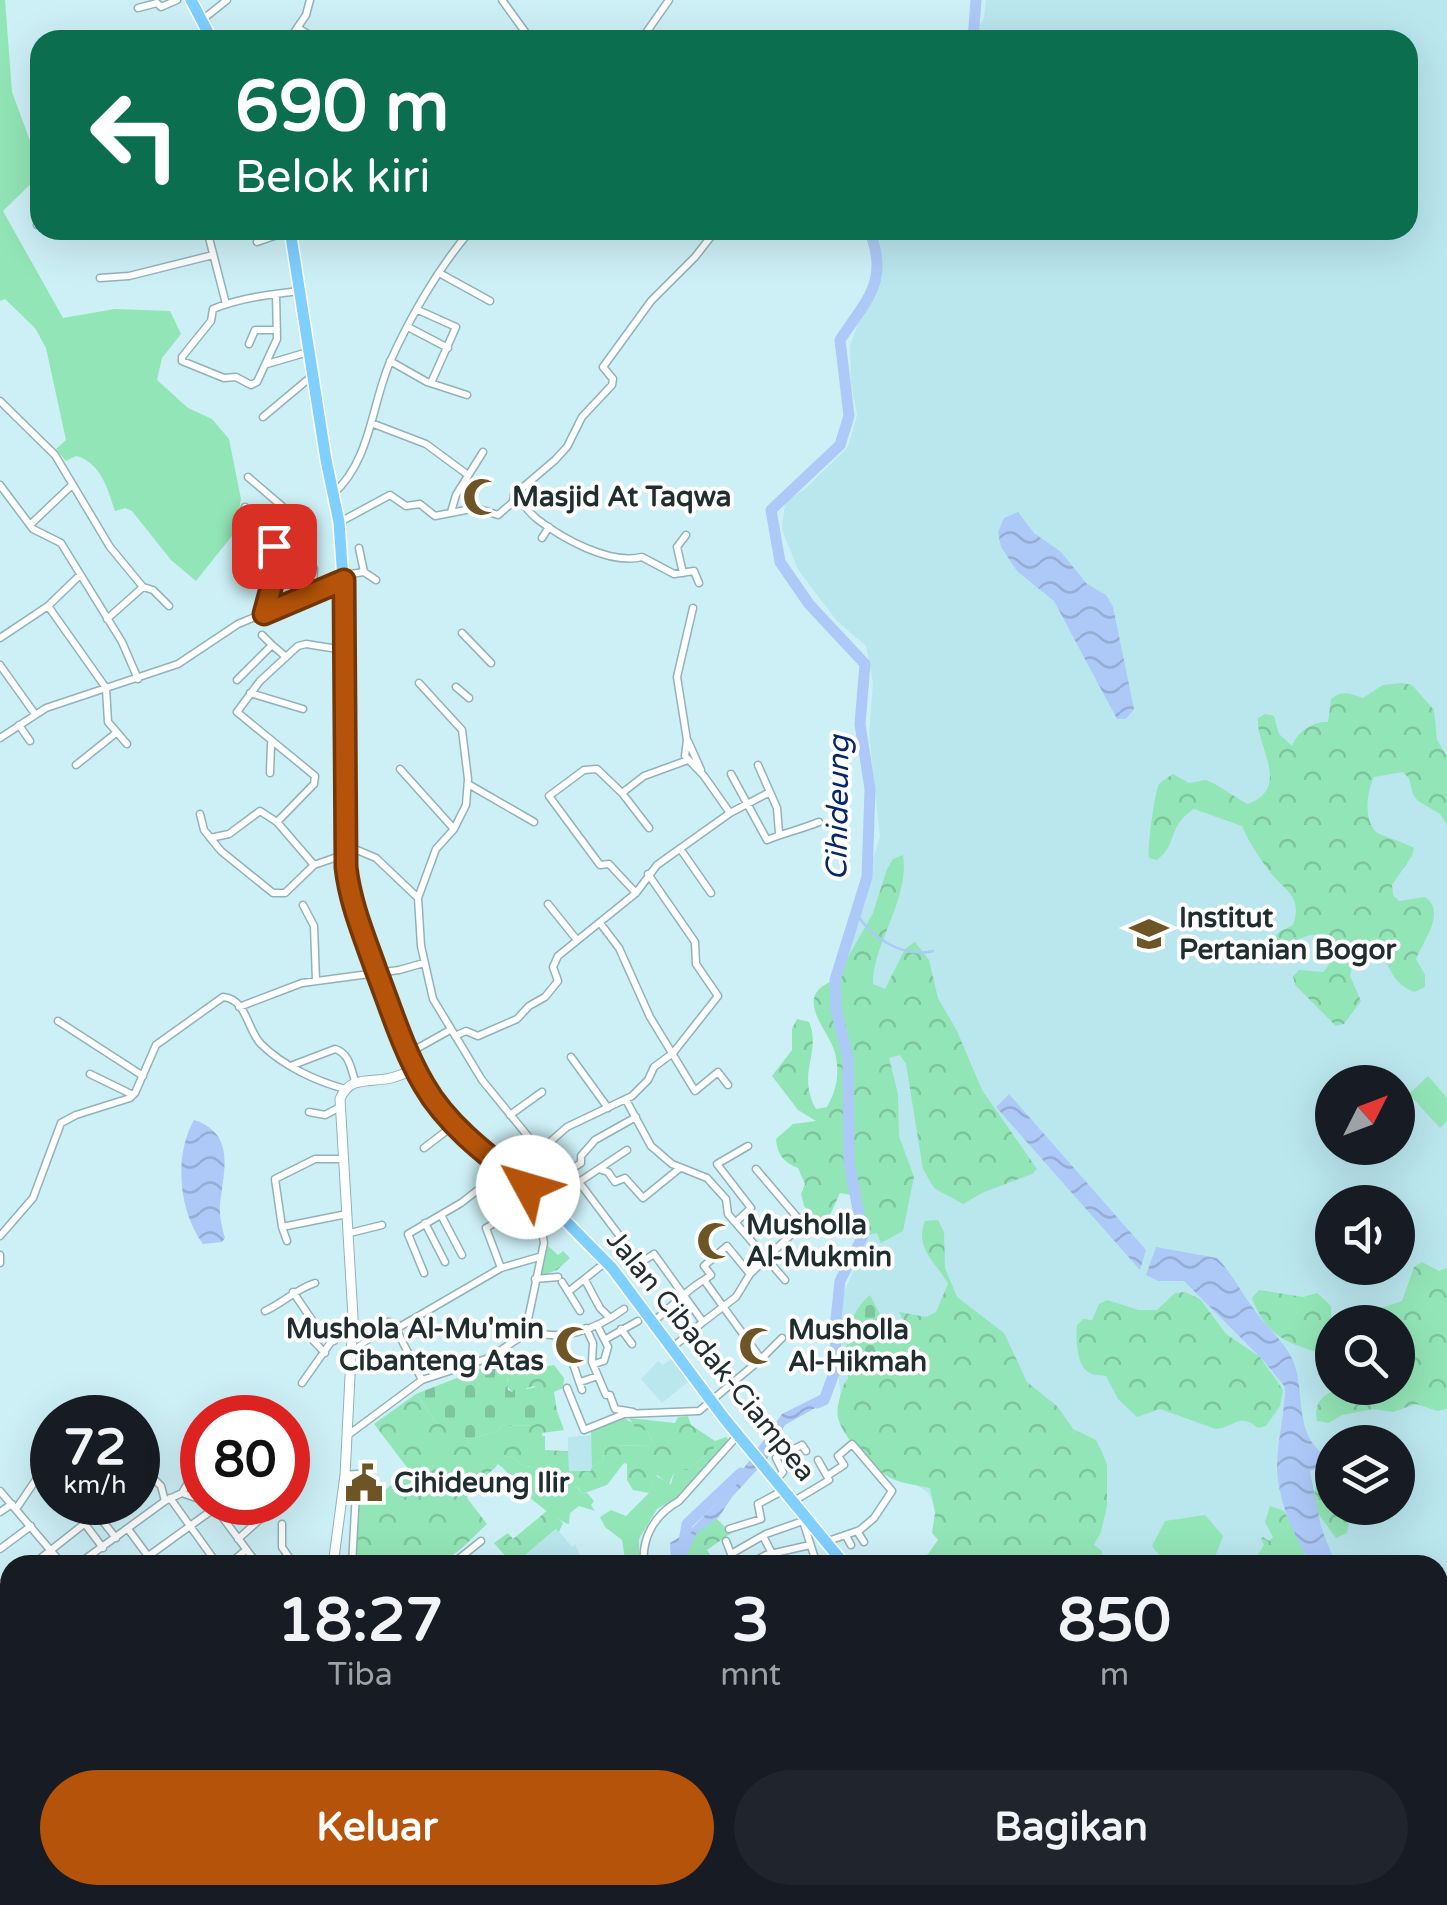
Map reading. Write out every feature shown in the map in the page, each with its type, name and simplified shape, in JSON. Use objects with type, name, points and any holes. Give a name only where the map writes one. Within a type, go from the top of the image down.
[{"type":"highway","points":[[191,0],[207,30]]},
{"type":"highway","name":"Jalan Cibadak-Ciampea","points":[[292,240],[339,522],[343,578],[344,852],[353,904],[408,1053],[431,1095],[456,1125],[545,1200],[606,1262],[738,1435],[838,1555]]},
{"type":"main road","points":[[334,1555],[345,1475],[352,1323],[350,1232],[340,1107],[345,1088],[355,1081],[392,1078],[415,1068]]},
{"type":"street","points":[[138,8],[156,2],[161,7],[178,0]]},
{"type":"street","points":[[202,20],[228,0]]},
{"type":"street","points":[[301,30],[298,28],[310,0]]},
{"type":"street","points":[[502,0],[524,30]]},
{"type":"street","points":[[648,30],[668,0]]},
{"type":"street","points":[[209,240],[226,304]]},
{"type":"street","points":[[257,242],[262,240]]},
{"type":"street","points":[[333,494],[358,466],[390,362],[463,240]]},
{"type":"street","points":[[339,522],[390,495],[406,506],[420,504],[432,516],[476,508],[498,514],[567,446],[582,417],[612,385],[602,367],[651,300],[708,240]]},
{"type":"street","points":[[100,278],[129,276],[213,255]]},
{"type":"street","points":[[440,274],[490,301]]},
{"type":"street","points":[[276,294],[278,330],[257,382],[251,385],[236,377],[224,378],[182,361],[211,322],[210,312],[226,304],[276,294],[300,291]]},
{"type":"street","points":[[418,310],[456,326],[432,383]]},
{"type":"street","points":[[408,327],[448,348]]},
{"type":"street","points":[[249,344],[255,330],[278,330]]},
{"type":"street","points":[[266,364],[310,352]]},
{"type":"street","points":[[390,362],[432,383],[468,394]]},
{"type":"street","points":[[264,417],[313,375]]},
{"type":"street","points":[[0,402],[42,440],[60,462],[110,547],[143,587],[169,606]]},
{"type":"street","points":[[370,423],[426,444],[468,475]]},
{"type":"street","points":[[451,512],[483,452]]},
{"type":"street","points":[[248,477],[284,507],[314,568],[312,593]]},
{"type":"street","points":[[0,484],[30,526],[59,541],[138,679]]},
{"type":"street","points":[[30,526],[72,485]]},
{"type":"street","points":[[514,495],[550,527],[606,557],[642,556],[674,574],[696,572],[699,583]]},
{"type":"street","points":[[245,508],[263,526],[276,551],[275,576],[264,614]]},
{"type":"street","points":[[542,538],[550,527]]},
{"type":"street","points":[[683,573],[677,547],[686,535]]},
{"type":"street","points":[[359,548],[364,572],[376,580]]},
{"type":"street","points":[[0,738],[59,702],[138,679],[193,656],[225,631],[364,572]]},
{"type":"street","points":[[0,638],[48,606],[79,576]]},
{"type":"street","points":[[107,619],[143,587]]},
{"type":"street","points":[[48,606],[106,688],[106,715],[128,744]]},
{"type":"street","points":[[693,608],[677,677],[687,740],[704,776],[730,813]]},
{"type":"street","points":[[462,633],[492,663]]},
{"type":"street","points":[[262,635],[285,656]]},
{"type":"street","points":[[277,822],[316,779],[238,715],[250,692],[302,644],[344,650]]},
{"type":"street","points":[[237,680],[272,646]]},
{"type":"street","points":[[0,665],[35,714]]},
{"type":"street","points":[[419,683],[462,730],[468,784],[466,805],[454,829],[436,849],[418,898],[432,1000],[482,1080],[510,1116],[553,1167],[579,1182],[640,1263],[654,1254],[703,1322]]},
{"type":"street","points":[[456,687],[469,698]]},
{"type":"street","points":[[250,692],[303,710]]},
{"type":"street","points":[[19,724],[30,741]]},
{"type":"street","points":[[76,766],[116,733]]},
{"type":"street","points":[[687,740],[684,752],[704,776]]},
{"type":"street","points":[[270,773],[271,743]]},
{"type":"street","points":[[622,793],[644,776],[688,760]]},
{"type":"street","points":[[758,766],[777,808],[779,833]]},
{"type":"street","points":[[636,893],[609,864],[600,864],[549,796],[589,768],[604,774],[649,828]]},
{"type":"street","points":[[400,769],[454,829]]},
{"type":"street","points":[[731,774],[764,838],[771,840],[779,833],[820,822]]},
{"type":"street","points":[[468,784],[534,822]]},
{"type":"street","points":[[408,1053],[452,1033],[482,1035],[516,1019],[528,1006],[545,997],[558,980],[553,967],[558,956],[636,893],[648,874],[730,813],[770,792]]},
{"type":"street","points":[[210,838],[229,834],[260,811],[277,822],[314,865]]},
{"type":"street","points":[[200,814],[210,838],[273,893],[285,893],[314,865],[357,850],[376,858],[418,898]]},
{"type":"street","points":[[681,850],[710,894]]},
{"type":"street","points":[[345,1438],[422,1380],[488,1358],[520,1339],[527,1328],[544,1243],[539,1212],[553,1167],[551,1140],[567,1127],[626,1100],[648,1080],[656,1065],[673,1052],[718,996],[696,964],[695,942],[648,874]]},
{"type":"street","points":[[548,904],[578,940]]},
{"type":"street","points":[[303,905],[314,926],[316,980]]},
{"type":"street","points":[[600,922],[619,948],[650,1017],[695,1090],[718,1072],[728,1084]]},
{"type":"street","points":[[239,1007],[281,989],[316,980],[424,963]]},
{"type":"street","points":[[0,1236],[33,1198],[61,1123],[134,1095],[156,1045],[216,1000],[229,997],[262,1045],[317,1081],[345,1088]]},
{"type":"street","points":[[58,1021],[143,1076]]},
{"type":"street","points":[[292,1065],[340,1050],[355,1081]]},
{"type":"street","points":[[571,1057],[608,1108]]},
{"type":"street","points":[[90,1074],[134,1095]]},
{"type":"street","points":[[510,1116],[542,1092]]},
{"type":"street","points":[[626,1100],[651,1146],[680,1168],[708,1178],[726,1199],[728,1214],[785,1280]]},
{"type":"street","points":[[309,1112],[325,1116],[340,1107]]},
{"type":"street","points":[[564,1174],[581,1164],[581,1156],[595,1140],[636,1116]]},
{"type":"street","points":[[424,1148],[456,1125]]},
{"type":"street","points":[[736,1222],[752,1208],[718,1164],[748,1146]]},
{"type":"street","points":[[579,1182],[627,1150]]},
{"type":"street","points":[[286,1241],[275,1177],[315,1158],[344,1159]]},
{"type":"street","points":[[599,1168],[615,1182],[625,1178],[643,1198],[680,1168]]},
{"type":"street","points":[[424,1273],[408,1238],[411,1232],[505,1169]]},
{"type":"street","points":[[673,1348],[736,1297],[750,1274],[798,1227],[799,1221],[756,1169]]},
{"type":"street","points":[[501,1268],[486,1228],[512,1212],[528,1187]]},
{"type":"street","points":[[282,1227],[348,1214]]},
{"type":"street","points":[[441,1215],[462,1255]]},
{"type":"street","points":[[425,1223],[445,1262]]},
{"type":"street","points":[[350,1232],[382,1225]]},
{"type":"street","points":[[654,1322],[711,1275],[704,1266],[727,1246],[750,1274]]},
{"type":"street","points":[[0,1254],[0,1263]]},
{"type":"street","points":[[396,1328],[501,1268],[539,1257]]},
{"type":"street","points":[[568,1292],[606,1262]]},
{"type":"street","points":[[538,1278],[560,1280],[580,1311]]},
{"type":"street","points":[[584,1280],[600,1308],[632,1344]]},
{"type":"street","points":[[704,1280],[760,1359]]},
{"type":"street","points":[[265,1312],[315,1282]]},
{"type":"street","points":[[294,1292],[314,1323],[334,1341]]},
{"type":"street","points":[[527,1328],[563,1336],[597,1326],[624,1309]]},
{"type":"street","points":[[606,1338],[638,1320]]},
{"type":"street","points":[[351,1353],[386,1322],[396,1328],[422,1380]]},
{"type":"street","points":[[302,1383],[342,1328],[352,1323]]},
{"type":"street","points":[[594,1364],[604,1361],[608,1347],[597,1326]]},
{"type":"street","points":[[586,1328],[593,1343],[598,1376],[615,1410],[634,1413]]},
{"type":"street","points":[[303,1330],[325,1353]]},
{"type":"street","points":[[567,1388],[584,1430],[619,1415],[693,1412],[712,1401],[782,1338]]},
{"type":"street","points":[[572,1361],[581,1386],[598,1376]]},
{"type":"street","points":[[644,1555],[643,1542],[666,1508],[679,1501],[738,1435]]},
{"type":"street","points":[[827,1476],[844,1465],[838,1456],[852,1444],[892,1492],[874,1518],[858,1531],[828,1541]]},
{"type":"street","points":[[730,1529],[762,1519],[758,1504],[783,1472],[776,1458],[802,1445],[806,1451]]},
{"type":"street","points":[[813,1555],[796,1503],[829,1480],[818,1460]]},
{"type":"street","points":[[345,1475],[357,1474],[353,1555]]},
{"type":"street","points":[[0,1512],[14,1506],[30,1485]]},
{"type":"street","points":[[160,1485],[180,1513]]},
{"type":"street","points":[[0,1491],[51,1553]]},
{"type":"street","points":[[92,1555],[180,1494]]},
{"type":"street","points":[[726,1541],[731,1555],[803,1520]]},
{"type":"street","points":[[756,1521],[772,1555],[810,1545]]},
{"type":"street","points":[[48,1555],[84,1525]]},
{"type":"street","points":[[86,1525],[103,1548]]},
{"type":"street","points":[[106,1525],[116,1538]]},
{"type":"street","points":[[149,1555],[191,1525],[211,1555]]},
{"type":"street","points":[[226,1525],[250,1555]]},
{"type":"street","points":[[238,1539],[254,1525]]},
{"type":"street","points":[[282,1525],[282,1547],[287,1555]]},
{"type":"street","points":[[0,1550],[32,1526]]},
{"type":"street","points":[[128,1529],[147,1555]]},
{"type":"street","points":[[858,1531],[864,1542]]},
{"type":"street","points":[[846,1536],[851,1545]]},
{"type":"street","points":[[464,1555],[481,1541]]},
{"type":"street","points":[[742,1548],[745,1555]]},
{"type":"street","points":[[240,1555],[246,1550]]},
{"type":"shaded area","name":"Institut Pertanian Bogor","points":[[986,0],[1447,0],[1447,1555],[932,1555],[944,1545],[942,1515],[927,1492],[858,1447],[842,1407],[834,1338],[845,1290],[872,1229],[843,1026],[841,960],[880,837],[869,734],[873,683],[866,646],[837,621],[798,570],[782,529],[785,503],[848,447],[857,415],[850,346],[874,279],[881,250],[878,240],[1418,240],[1418,30],[977,30],[984,18]]},
{"type":"shaded area","points":[[673,1358],[689,1381],[662,1403],[641,1379],[658,1361],[663,1365]]},
{"type":"shaded area","points":[[592,1435],[592,1471],[568,1471],[568,1437]]},
{"type":"shaded area","points":[[557,1529],[572,1547],[575,1544],[580,1555],[525,1555]]},
{"type":"green space","points":[[0,0],[5,0],[12,92],[30,141],[30,185],[3,211],[63,318],[115,309],[170,311],[181,334],[162,358],[157,380],[188,408],[212,419],[229,439],[241,499],[235,532],[196,581],[171,560],[132,511],[115,511],[92,464],[76,456],[66,461],[56,449],[66,440],[46,348],[35,328],[5,299],[0,301]]},
{"type":"green space","points":[[1383,685],[1412,685],[1434,710],[1437,740],[1447,756],[1447,825],[1440,814],[1413,795],[1409,778],[1403,772],[1374,777],[1368,812],[1376,832],[1414,848],[1392,885],[1393,895],[1399,901],[1425,897],[1434,910],[1431,927],[1416,959],[1425,975],[1425,987],[1414,992],[1406,988],[1396,980],[1380,954],[1364,955],[1356,961],[1350,976],[1361,1001],[1344,1024],[1336,1026],[1295,985],[1293,976],[1299,970],[1323,972],[1327,968],[1330,954],[1320,935],[1306,936],[1275,957],[1273,939],[1293,925],[1296,907],[1242,826],[1194,809],[1180,822],[1164,854],[1157,860],[1149,858],[1155,797],[1159,784],[1173,774],[1189,783],[1206,780],[1247,804],[1261,797],[1270,777],[1258,718],[1265,714],[1274,716],[1279,734],[1292,746],[1306,728],[1328,722],[1331,699],[1335,696],[1346,693],[1363,698]]},
{"type":"green space","points":[[903,855],[901,888],[878,954],[873,984],[885,989],[905,949],[915,942],[929,960],[938,998],[982,1090],[1037,1169],[963,1204],[934,1188],[923,1169],[906,1064],[900,1055],[889,1058],[898,1094],[899,1136],[914,1177],[903,1231],[881,1243],[877,1233],[863,1236],[861,1216],[851,1195],[840,1193],[830,1215],[819,1222],[804,1206],[801,1194],[805,1184],[798,1168],[782,1157],[776,1139],[793,1124],[816,1121],[798,1110],[772,1076],[792,1050],[792,1029],[797,1019],[809,1022],[813,1043],[808,1074],[810,1096],[816,1109],[827,1107],[837,1067],[835,1053],[816,1014],[815,995],[835,980],[873,913],[887,869],[893,859]]},
{"type":"green space","points":[[1428,1076],[1447,1098],[1447,1121],[1440,1128],[1415,1101],[1415,1088]]},
{"type":"green space","points":[[938,1220],[944,1232],[945,1268],[957,1297],[1004,1333],[1027,1382],[1058,1407],[1073,1429],[1096,1440],[1107,1465],[1107,1506],[1094,1545],[1102,1555],[927,1555],[938,1540],[932,1533],[935,1513],[930,1488],[884,1474],[845,1433],[838,1407],[845,1383],[852,1374],[868,1370],[906,1325],[899,1312],[926,1317],[936,1312],[948,1284],[924,1247],[925,1221]]},
{"type":"green space","points":[[548,1246],[558,1255],[563,1251],[570,1258],[557,1270],[541,1276]]},
{"type":"green space","points":[[1422,1262],[1439,1271],[1447,1268],[1447,1409],[1438,1411],[1415,1404],[1415,1305],[1390,1305],[1402,1301],[1408,1285],[1415,1285],[1415,1266]]},
{"type":"green space","points":[[1259,1290],[1303,1297],[1317,1293],[1330,1305],[1315,1305],[1315,1351],[1274,1332],[1252,1298]]},
{"type":"green space","points":[[1185,1292],[1200,1299],[1226,1334],[1260,1357],[1283,1390],[1280,1406],[1266,1426],[1258,1428],[1241,1421],[1216,1429],[1160,1409],[1137,1417],[1118,1399],[1106,1376],[1085,1370],[1078,1352],[1077,1325],[1083,1319],[1092,1320],[1099,1304],[1107,1300],[1139,1310],[1157,1310],[1175,1293]]},
{"type":"green space","points":[[870,1295],[897,1337],[867,1371],[857,1371],[848,1377],[851,1322]]},
{"type":"green space","points":[[514,1352],[529,1369],[554,1365],[564,1378],[563,1388],[554,1392],[564,1430],[542,1436],[545,1450],[568,1451],[569,1471],[591,1471],[592,1466],[603,1461],[606,1445],[655,1446],[647,1431],[635,1427],[629,1418],[675,1423],[678,1417],[688,1416],[691,1425],[715,1441],[712,1458],[705,1456],[687,1470],[675,1470],[669,1484],[657,1475],[649,1493],[633,1490],[624,1463],[607,1485],[582,1494],[573,1482],[544,1468],[524,1466],[510,1456],[493,1461],[498,1463],[496,1467],[469,1490],[467,1498],[487,1524],[457,1552],[356,1554],[357,1499],[379,1486],[384,1491],[409,1470],[374,1424],[416,1394],[437,1424],[441,1421],[468,1439],[497,1432],[501,1426],[535,1425],[535,1386],[512,1392],[506,1385],[509,1375],[504,1361]]},
{"type":"green space","points":[[505,1359],[513,1374],[507,1379],[508,1390],[512,1392],[520,1384],[527,1389],[537,1387],[539,1417],[535,1425],[501,1426],[497,1432],[468,1439],[441,1422],[437,1424],[416,1394]]},
{"type":"green space","points":[[1413,1405],[1393,1412],[1373,1409],[1342,1415],[1329,1423],[1317,1421],[1317,1407]]},
{"type":"green space","points":[[622,1417],[647,1431],[655,1446],[606,1445],[603,1461],[592,1466],[591,1430]]},
{"type":"green space","points":[[726,1437],[730,1441],[679,1497],[657,1509],[639,1539],[639,1555],[624,1555],[622,1540],[605,1527],[600,1517],[611,1510],[626,1516],[649,1493],[656,1476],[671,1484],[675,1469],[687,1470],[705,1456],[711,1457],[715,1441]]},
{"type":"green space","points":[[510,1456],[524,1466],[544,1468],[574,1482],[582,1494],[587,1493],[594,1501],[591,1505],[595,1511],[579,1506],[570,1513],[569,1524],[557,1518],[492,1461]]},
{"type":"green space","points":[[1270,1506],[1284,1511],[1305,1548],[1304,1555],[1258,1555],[1264,1545],[1261,1539],[1269,1541],[1273,1537],[1265,1522]]},
{"type":"green space","points":[[548,1510],[563,1523],[559,1532],[556,1529],[525,1555],[504,1555],[494,1543],[508,1533],[513,1539]]},
{"type":"green space","points":[[1205,1515],[1223,1536],[1216,1555],[1159,1555],[1152,1546],[1165,1521]]},
{"type":"green space","points":[[716,1518],[731,1533],[707,1550],[710,1555],[685,1555],[694,1532]]},
{"type":"green space","points":[[1327,1525],[1349,1525],[1347,1533],[1336,1538]]},
{"type":"water","points":[[1018,512],[1034,533],[1061,552],[1087,584],[1106,595],[1113,607],[1134,709],[1126,719],[1117,719],[1054,601],[1017,571],[1001,547],[998,532],[1004,518]]},
{"type":"water","points":[[1009,1094],[1146,1250],[1140,1270],[996,1107]]},
{"type":"water","points":[[194,1120],[208,1126],[222,1144],[222,1242],[203,1244],[184,1199],[183,1149]]},
{"type":"water","points":[[1156,1247],[1217,1258],[1290,1355],[1304,1425],[1315,1447],[1315,1469],[1310,1471],[1315,1525],[1321,1525],[1332,1555],[1306,1555],[1284,1505],[1277,1467],[1285,1387],[1184,1281],[1158,1281],[1146,1275]]},
{"type":"water","points":[[824,1393],[830,1396],[785,1425],[767,1459],[719,1517],[696,1534],[687,1555],[671,1555],[670,1543],[689,1531],[725,1495],[782,1414]]},
{"type":"waterway","name":"Cihideung","points":[[974,30],[976,0]]},
{"type":"waterway","name":"Cihideung","points":[[817,1403],[824,1400],[836,1368],[840,1281],[863,1236],[849,1162],[848,1058],[836,1010],[835,980],[867,877],[870,789],[860,724],[865,664],[809,604],[780,562],[771,510],[840,445],[849,416],[840,340],[872,289],[877,263],[872,240]]},
{"type":"waterway","points":[[857,915],[890,945],[911,952],[933,951]]},
{"type":"waterway","name":"Cihideung","points":[[682,1555],[687,1524],[741,1473]]},
{"type":"place","name":"Masjid At Taqwa","points":[[482,497]]},
{"type":"place","name":"Institut Pertanian Bogor","points":[[1149,934]]},
{"type":"place","name":"Musholla Al-Mukmin","points":[[716,1241]]},
{"type":"place","name":"Mushola Al-Mu'min Cibanteng Atas","points":[[574,1345]]},
{"type":"place","name":"Musholla Al-Hikmah","points":[[758,1346]]},
{"type":"place","name":"Cihideung Ilir","points":[[364,1483]]},
{"type":"route","points":[[274,546],[277,566],[264,614],[344,580],[346,867],[353,904],[398,1031],[437,1104],[474,1142],[528,1187]]}]
